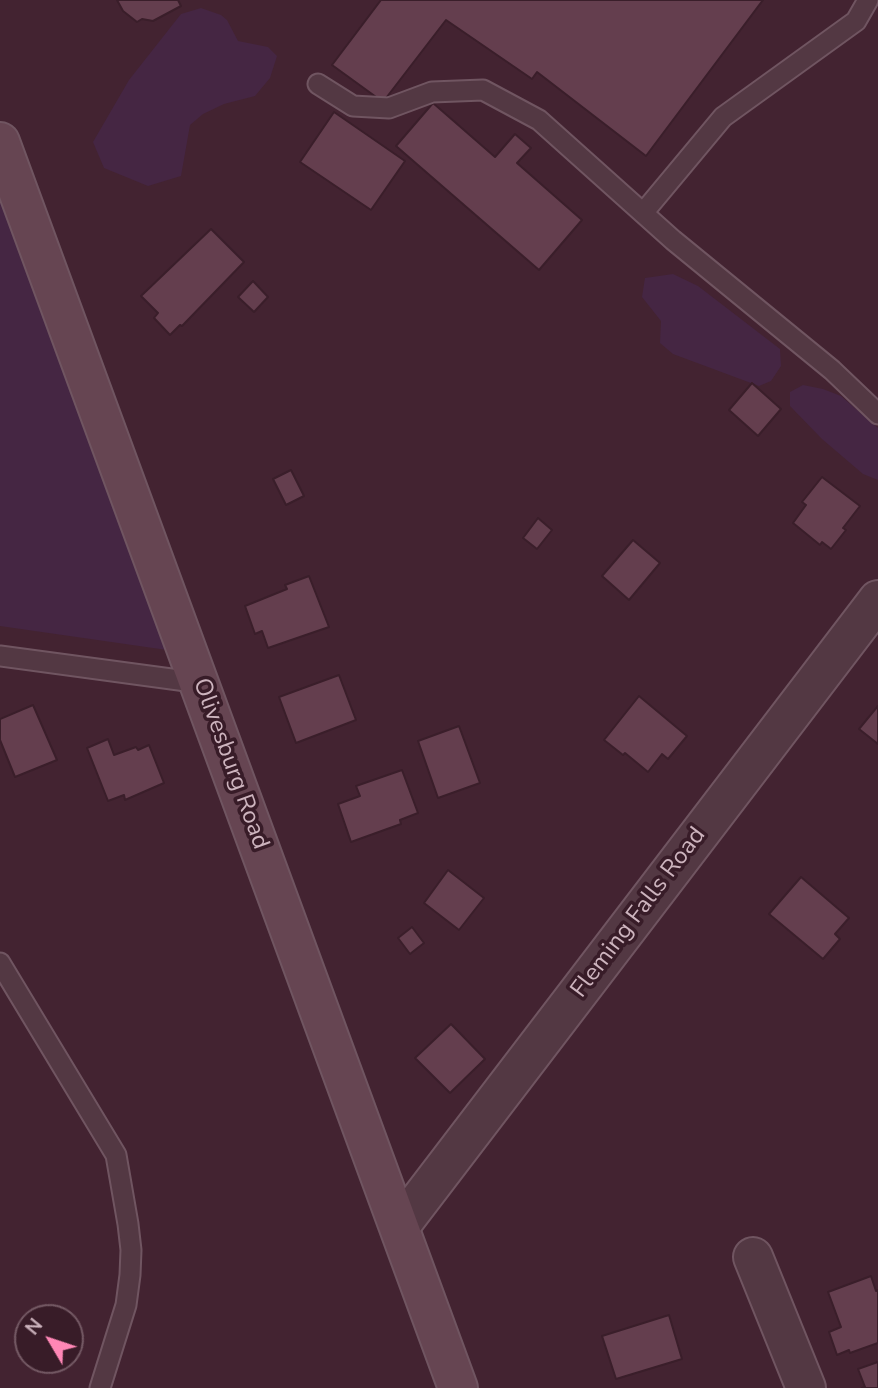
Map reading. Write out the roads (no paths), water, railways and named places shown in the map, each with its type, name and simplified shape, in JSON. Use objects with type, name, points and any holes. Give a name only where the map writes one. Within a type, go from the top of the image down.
[{"type":"main road","name":"Olivesburg Road","points":[[0,142],[458,1388]]},
{"type":"street","name":"Fleming Falls Road","points":[[400,1226],[878,600]]},
{"type":"street","points":[[753,1257],[806,1388]]},
{"type":"lane","points":[[643,213],[723,117],[856,21],[868,0]]},
{"type":"lane","points":[[318,85],[353,106],[389,108],[432,92],[483,90],[539,120],[643,213],[832,370],[878,414]]},
{"type":"lane","points":[[0,656],[201,683]]},
{"type":"lane","points":[[0,963],[116,1155],[128,1224],[130,1275],[126,1305],[100,1388]]}]
